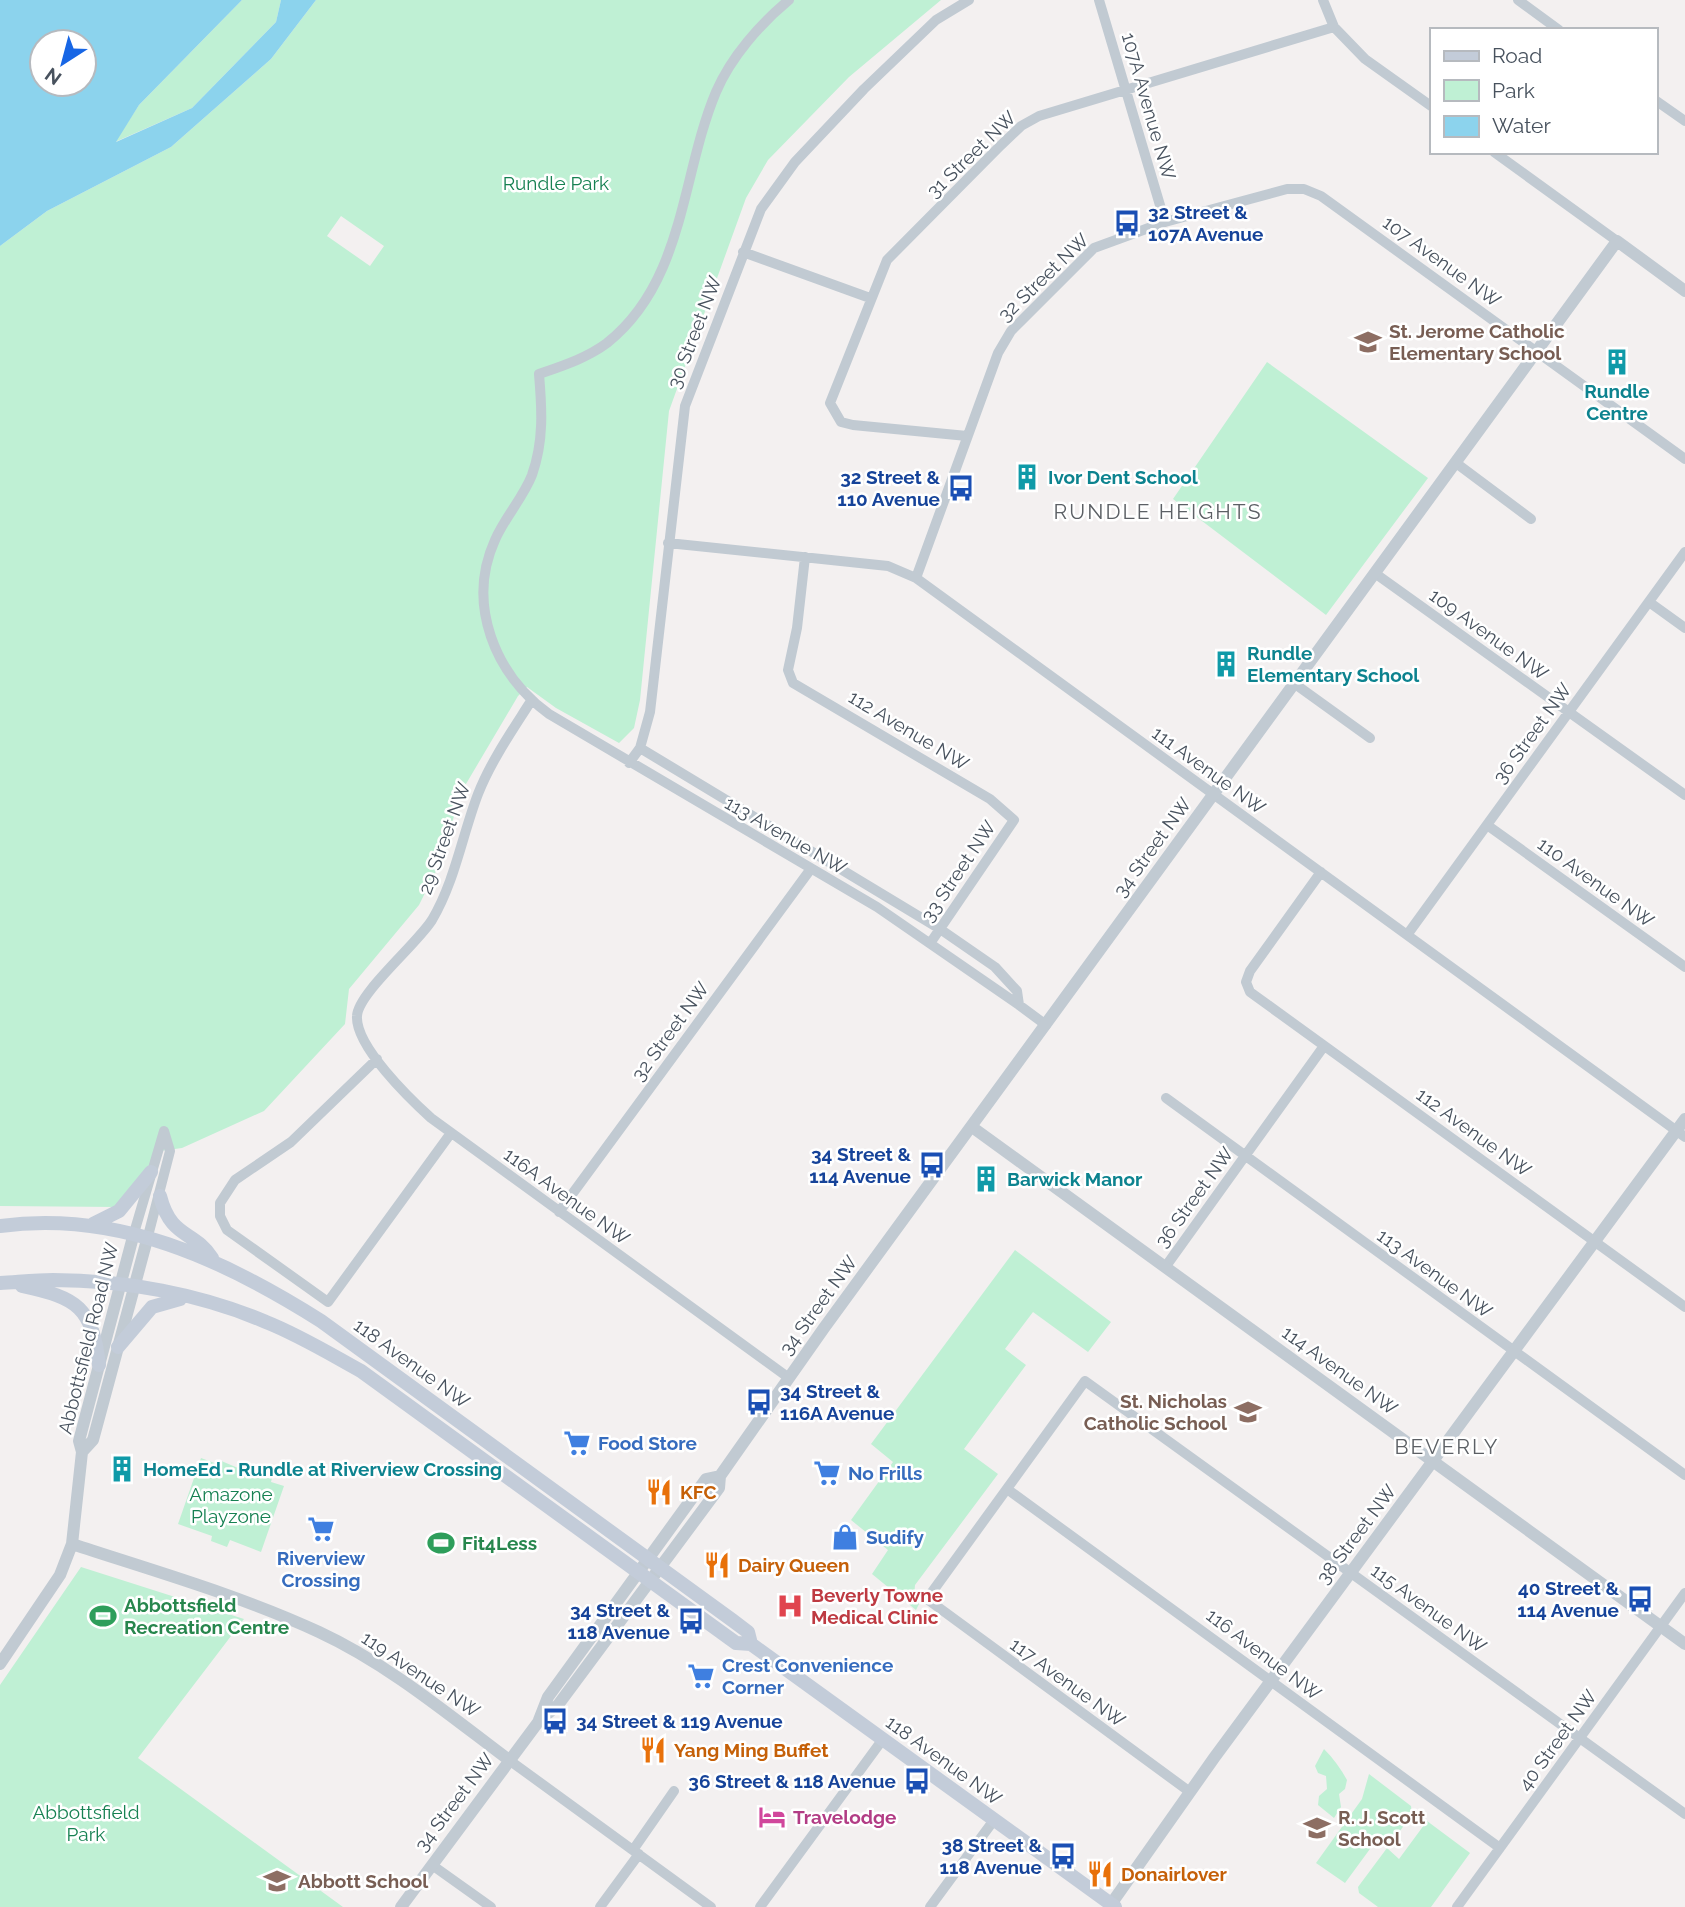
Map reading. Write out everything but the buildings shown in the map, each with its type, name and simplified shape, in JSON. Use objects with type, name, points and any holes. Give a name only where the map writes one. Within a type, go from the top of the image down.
[{"type":"main road","points":[[92,1225],[120,1211],[150,1172]]},
{"type":"main road","points":[[160,1196],[172,1226],[208,1251],[215,1262]]},
{"type":"main road","name":"118 Avenue NW","points":[[0,1226],[38,1222],[92,1225],[141,1234],[215,1262],[260,1283],[321,1321],[748,1632],[751,1644]]},
{"type":"main road","name":"118 Avenue NW","points":[[4,1283],[53,1280],[127,1286],[195,1298],[265,1321],[361,1371],[736,1643],[751,1644],[1111,1906]]},
{"type":"main road","points":[[4,1283],[57,1296],[80,1309],[92,1325],[99,1365]]},
{"type":"main road","points":[[118,1347],[152,1307],[168,1300],[195,1298]]},
{"type":"street","name":"113 Avenue NW","points":[[789,0],[749,39],[717,91],[672,246],[646,297],[607,343],[591,353],[539,374],[543,422],[538,454],[531,476],[495,539],[484,587],[486,616],[494,645],[510,677],[531,701],[629,763],[930,942],[1046,1025]]},
{"type":"street","name":"30 Street NW","points":[[629,763],[640,748],[650,712],[685,406],[761,209],[795,162],[924,31],[969,0]]},
{"type":"street","name":"107A Avenue NW","points":[[1100,0],[1165,222]]},
{"type":"street","points":[[1323,0],[1334,27],[1365,59],[1430,105]]},
{"type":"street","points":[[1518,0],[1556,28]]},
{"type":"street","name":"31 Street NW","points":[[967,436],[853,425],[841,422],[830,403],[887,260],[1021,126],[1038,117],[1334,27]]},
{"type":"street","points":[[1657,101],[1685,121]]},
{"type":"street","points":[[1497,154],[1685,291]]},
{"type":"street","name":"32 Street NW","points":[[916,579],[1002,341],[1094,248],[1165,222],[1287,188],[1313,191]]},
{"type":"street","name":"107 Avenue NW","points":[[1313,191],[1685,460]]},
{"type":"street","name":"34 Street NW","points":[[401,1907],[539,1721],[558,1705],[661,1569],[719,1488],[720,1476],[789,1378],[1617,241]]},
{"type":"street","points":[[743,252],[870,298]]},
{"type":"street","points":[[1455,463],[1531,519]]},
{"type":"street","name":"111 Avenue NW","points":[[668,543],[888,566],[916,579],[1681,1134]]},
{"type":"street","name":"36 Street NW","points":[[1407,935],[1685,552]]},
{"type":"street","name":"112 Avenue NW","points":[[805,557],[797,628],[788,670],[793,682],[990,799],[1014,820]]},
{"type":"street","name":"109 Avenue NW","points":[[1376,574],[1685,795]]},
{"type":"street","points":[[1649,602],[1685,628]]},
{"type":"street","points":[[1295,684],[1370,738]]},
{"type":"street","name":"29 Street NW","points":[[356,1014],[365,996],[431,920],[453,873],[485,777],[531,701]]},
{"type":"street","name":"113 Avenue NW","points":[[640,748],[940,929],[995,967],[1017,991],[1018,1005]]},
{"type":"street","name":"33 Street NW","points":[[930,942],[1014,820]]},
{"type":"street","name":"110 Avenue NW","points":[[1487,825],[1685,967]]},
{"type":"street","name":"32 Street NW","points":[[559,1212],[810,870]]},
{"type":"street","name":"112 Avenue NW","points":[[1321,872],[1250,971],[1246,982],[1250,992],[1685,1307]]},
{"type":"street","name":"116A Avenue NW","points":[[356,1014],[361,1033],[405,1096],[451,1133],[789,1378]]},
{"type":"street","name":"36 Street NW","points":[[1166,1266],[1324,1046]]},
{"type":"street","points":[[377,1059],[291,1142],[235,1180],[220,1203],[220,1216],[227,1230],[328,1302],[451,1133]]},
{"type":"street","name":"113 Avenue NW","points":[[1166,1098],[1685,1475]]},
{"type":"street","name":"38 Street NW","points":[[1111,1906],[1271,1681],[1595,1241],[1681,1134],[1685,1119]]},
{"type":"street","name":"114 Avenue NW","points":[[972,1127],[1685,1644]]},
{"type":"street","points":[[163,1131],[170,1151],[160,1196],[141,1234],[150,1172],[163,1131]]},
{"type":"street","name":"Abbottsfield Road NW","points":[[0,1664],[60,1575],[72,1544],[82,1452],[79,1441],[99,1365],[127,1286],[141,1234]]},
{"type":"street","name":"Abbottsfield Road NW","points":[[82,1452],[93,1440],[118,1347],[127,1286]]},
{"type":"street","name":"115 Avenue NW","points":[[1007,1489],[1085,1381],[1685,1815]]},
{"type":"street","name":"34 Street NW","points":[[539,1721],[548,1697],[706,1479],[720,1476]]},
{"type":"street","name":"117 Avenue NW","points":[[1007,1489],[964,1543],[927,1599],[1190,1793]]},
{"type":"street","name":"116 Avenue NW","points":[[1007,1489],[1500,1848]]},
{"type":"street","name":"119 Avenue NW","points":[[72,1544],[253,1604],[321,1633],[417,1692],[711,1907]]},
{"type":"street","name":"40 Street NW","points":[[1457,1907],[1685,1593]]},
{"type":"street","points":[[760,1907],[883,1739]]},
{"type":"street","points":[[600,1907],[674,1791]]},
{"type":"street","points":[[930,1907],[994,1820]]},
{"type":"street","points":[[432,1865],[491,1907]]},
{"type":"green space","points":[[242,0],[281,0],[276,22],[192,108],[115,142],[139,105]]},
{"type":"green space","name":"Rundle Park","points":[[316,0],[941,0],[849,77],[768,160],[746,198],[669,411],[640,700],[634,728],[619,743],[556,708],[527,687],[518,696],[463,789],[436,871],[419,905],[349,989],[345,1024],[264,1111],[182,1148],[160,1151],[117,1207],[0,1206],[0,246],[47,211],[171,147],[271,59]],"holes":[[[341,216],[384,246],[370,266],[327,236]]]},
{"type":"green space","points":[[1267,362],[1428,478],[1326,615],[1173,499]]},
{"type":"green space","points":[[1015,1250],[1111,1322],[1088,1352],[1033,1312],[1005,1349],[1026,1365],[964,1449],[998,1474],[915,1585],[914,1597],[919,1604],[916,1610],[872,1574],[888,1550],[851,1520],[893,1462],[871,1444]]},
{"type":"green space","name":"Amazone Playzone","points":[[201,1458],[217,1464],[219,1460],[262,1478],[263,1475],[272,1478],[271,1482],[284,1486],[261,1552],[230,1540],[227,1547],[211,1541],[212,1536],[178,1524]]},
{"type":"green space","name":"Abbottsfield Park","points":[[81,1567],[244,1619],[138,1758],[343,1907],[0,1907],[0,1685]]},
{"type":"green space","points":[[1324,1749],[1347,1780],[1345,1789],[1339,1794],[1341,1807],[1334,1818],[1318,1805],[1319,1796],[1327,1789],[1326,1776],[1318,1773],[1315,1766]]},
{"type":"green space","points":[[1369,1774],[1411,1806],[1412,1814],[1388,1848],[1378,1838],[1345,1883],[1316,1863],[1362,1799]]},
{"type":"green space","points":[[1427,1821],[1470,1853],[1431,1907],[1378,1907],[1359,1893],[1358,1887],[1387,1848],[1399,1859]]},
{"type":"water","points":[[0,0],[242,0],[139,105],[116,142],[192,108],[276,22],[281,0],[316,0],[271,59],[171,147],[47,211],[0,246]]},
{"type":"place","name":"32 Street & 107A Avenue","points":[[1127,223]]},
{"type":"place","name":"St. Jerome Catholic Elementary School","points":[[1368,342]]},
{"type":"place","name":"Rundle Centre","points":[[1617,362]]},
{"type":"place","name":"Ivor Dent School","points":[[1027,477]]},
{"type":"place","name":"32 Street & 110 Avenue","points":[[961,488]]},
{"type":"place","name":"Rundle Elementary School","points":[[1226,664]]},
{"type":"place","name":"34 Street & 114 Avenue","points":[[932,1165]]},
{"type":"place","name":"Barwick Manor","points":[[986,1179]]},
{"type":"place","name":"34 Street & 116A Avenue","points":[[759,1402]]},
{"type":"place","name":"St. Nicholas Catholic School","points":[[1248,1412]]},
{"type":"place","name":"Food Store","points":[[577,1443]]},
{"type":"place","name":"HomeEd - Rundle at Riverview Crossing","points":[[122,1469]]},
{"type":"place","name":"No Frills","points":[[827,1473]]},
{"type":"place","name":"KFC","points":[[659,1492]]},
{"type":"place","name":"Riverview Crossing","points":[[321,1529]]},
{"type":"place","name":"Sudify","points":[[845,1537]]},
{"type":"place","name":"Fit4Less","points":[[441,1543]]},
{"type":"place","name":"Dairy Queen","points":[[717,1565]]},
{"type":"place","name":"40 Street & 114 Avenue","points":[[1640,1599]]},
{"type":"place","name":"Beverly Towne Medical Clinic","points":[[790,1606]]},
{"type":"place","name":"Abbottsfield Recreation Centre","points":[[103,1616]]},
{"type":"place","name":"34 Street & 118 Avenue","points":[[691,1621]]},
{"type":"place","name":"Crest Convenience Corner","points":[[701,1676]]},
{"type":"place","name":"34 Street & 119 Avenue","points":[[555,1721]]},
{"type":"place","name":"Yang Ming Buffet","points":[[653,1750]]},
{"type":"place","name":"36 Street & 118 Avenue","points":[[917,1781]]},
{"type":"place","name":"Travelodge","points":[[772,1817]]},
{"type":"place","name":"R. J. Scott School","points":[[1317,1828]]},
{"type":"place","name":"38 Street & 118 Avenue","points":[[1063,1856]]},
{"type":"place","name":"Donairlover","points":[[1100,1874]]},
{"type":"place","name":"Abbott School","points":[[277,1881]]},
{"type":"district","name":"RUNDLE HEIGHTS","points":[[1158,511]]},
{"type":"district","name":"BEVERLY","points":[[1447,1446]]}]
